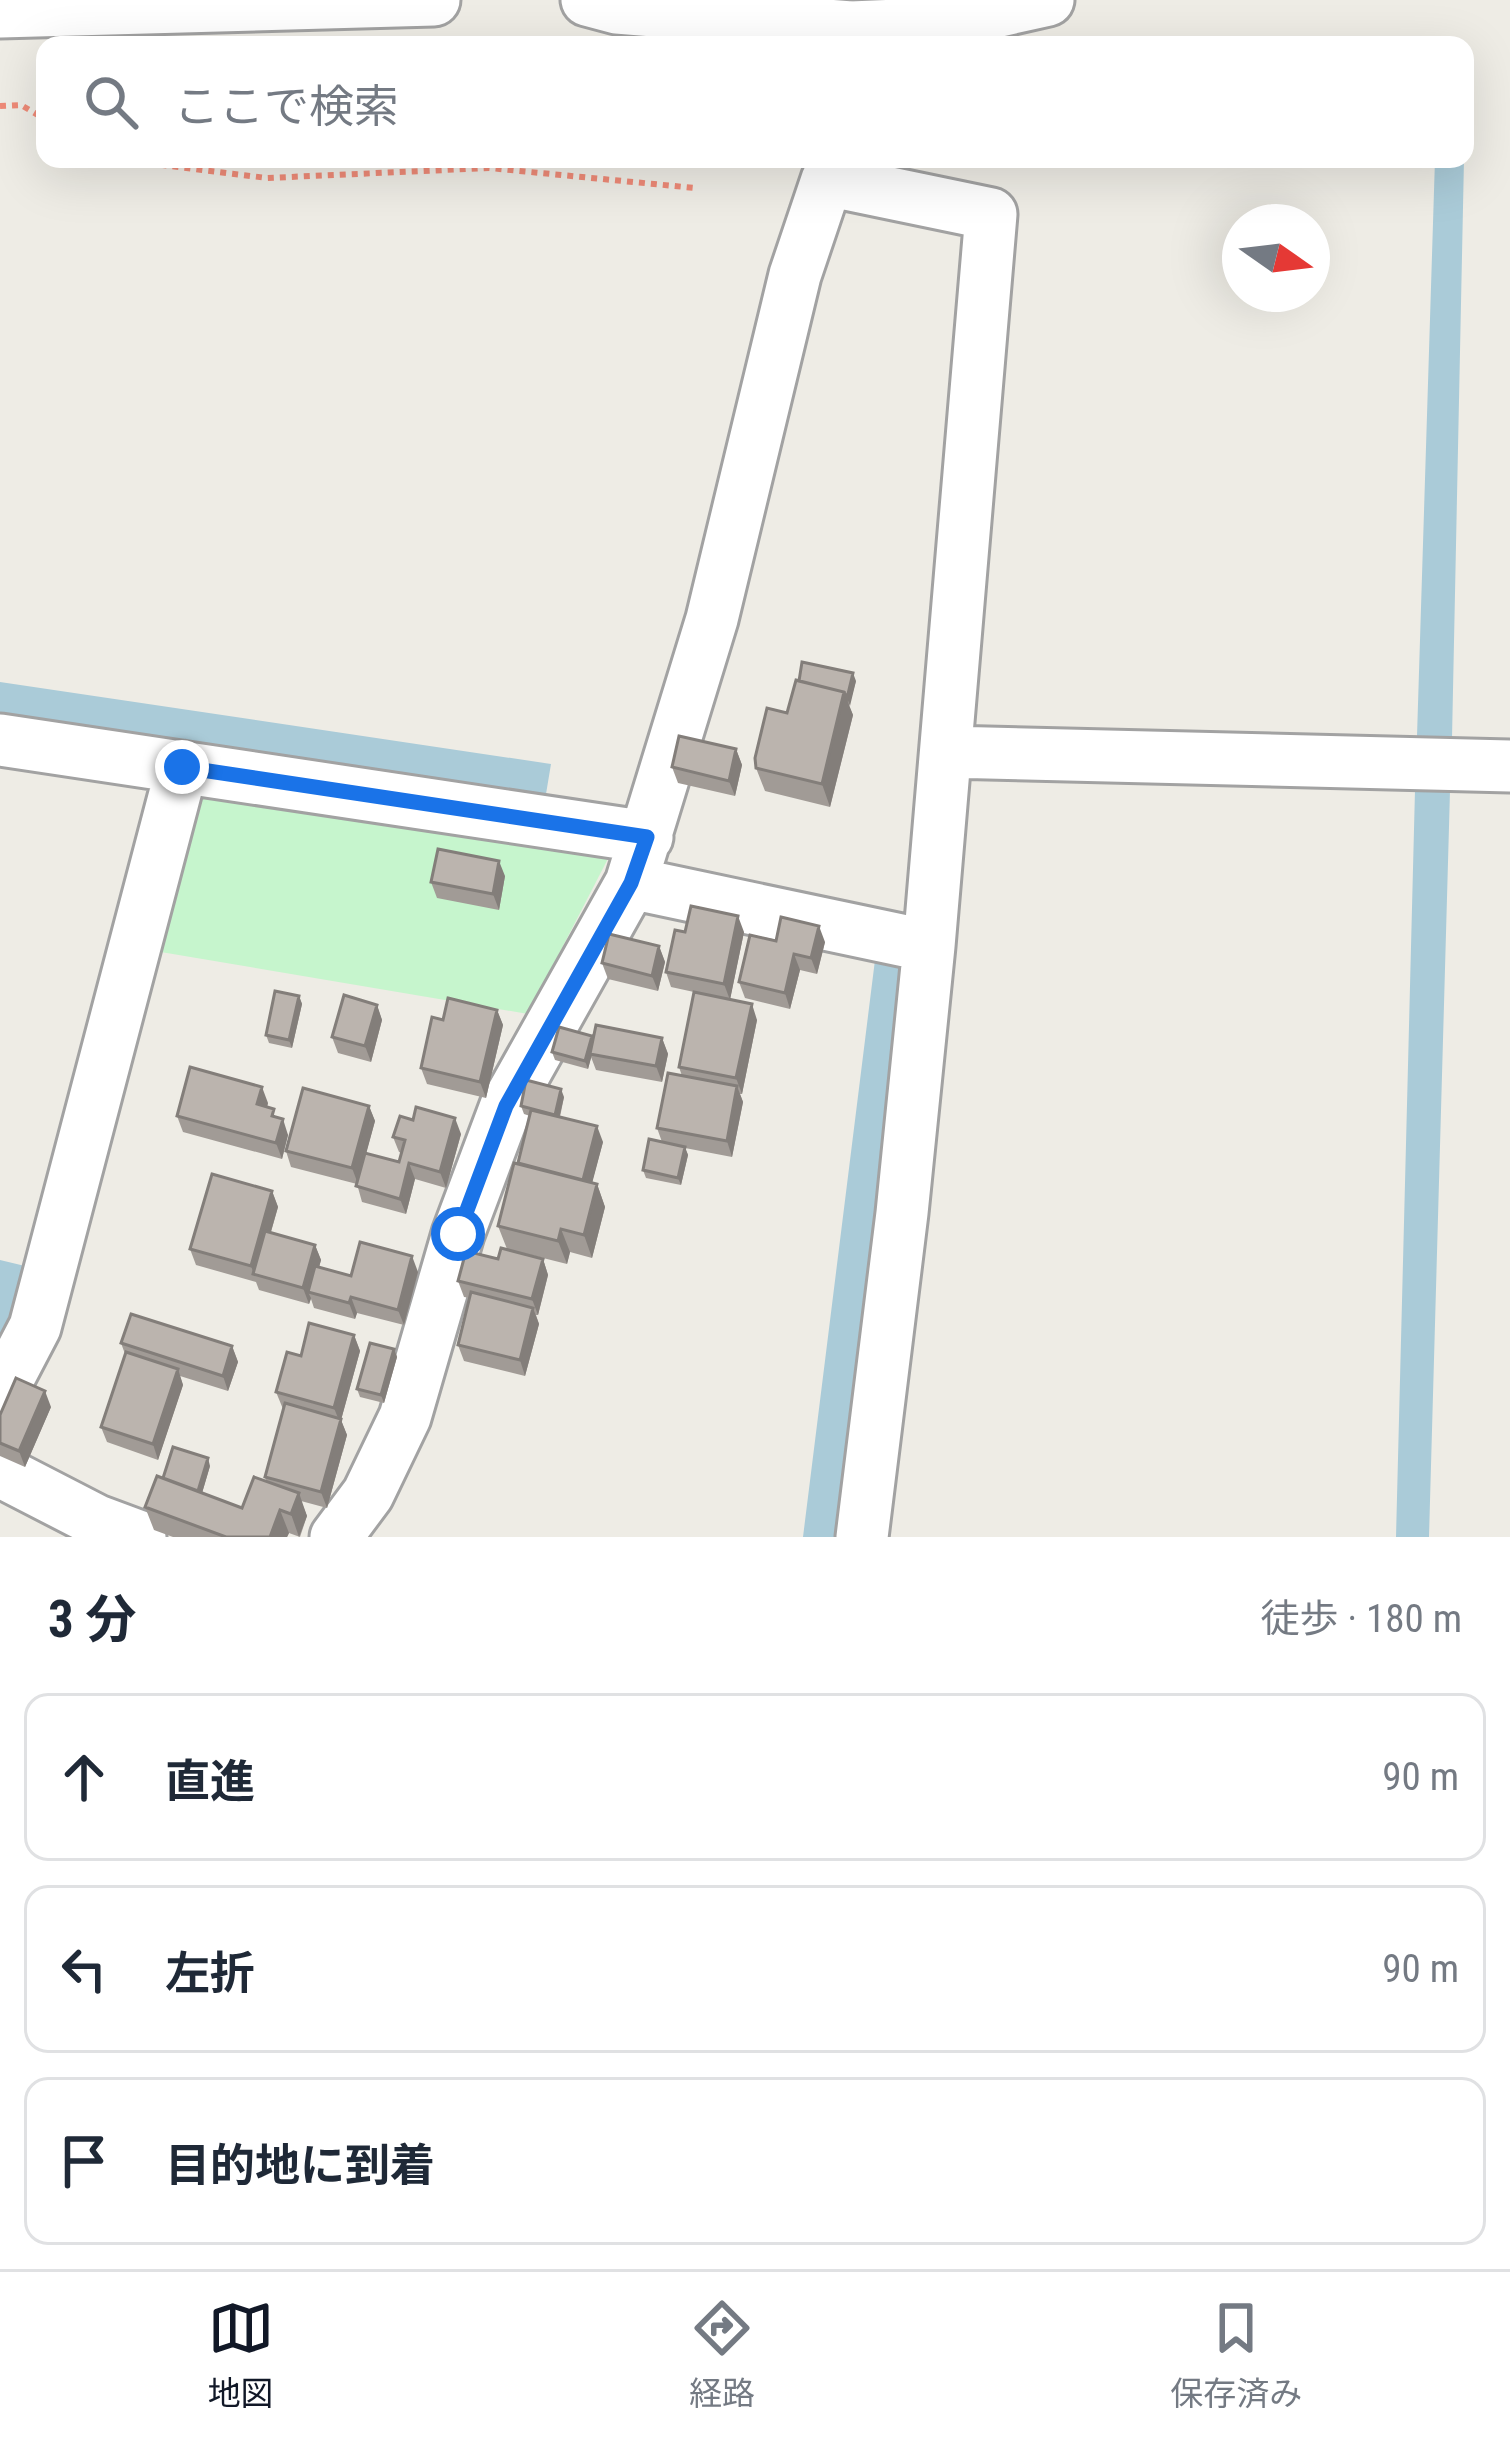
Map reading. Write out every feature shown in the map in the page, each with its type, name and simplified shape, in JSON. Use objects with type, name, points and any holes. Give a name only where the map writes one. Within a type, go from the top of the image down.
[{"type":"street","points":[[0,12],[434,0]]},
{"type":"street","points":[[587,0],[617,8],[851,27],[895,35],[1048,0]]},
{"type":"street","points":[[336,1537],[368,1494],[405,1417],[458,1234],[506,1106],[639,860],[712,620],[795,275],[832,169],[992,214],[929,946],[862,1537]]},
{"type":"street","points":[[0,740],[182,767],[639,860],[929,946]]},
{"type":"street","points":[[947,752],[1510,766]]},
{"type":"street","points":[[0,1394],[35,1327],[182,767]]},
{"type":"street","points":[[0,1471],[97,1521],[140,1537]]},
{"type":"path","points":[[0,106],[21,105],[36,114]]},
{"type":"path","points":[[185,168],[266,178],[489,168],[695,188]]},
{"type":"green space","points":[[192,788],[615,845],[528,1014],[143,949]]},
{"type":"water","points":[[1435,168],[1464,168],[1452,738],[1434,745],[1417,736]]},
{"type":"water","points":[[0,682],[551,764],[545,800],[0,719]]},
{"type":"water","points":[[1434,785],[1450,791],[1429,1537],[1396,1537],[1415,790]]},
{"type":"water","points":[[907,959],[839,1537],[803,1537],[875,960]]},
{"type":"water","points":[[0,1260],[25,1266],[27,1273],[0,1346]]},
{"type":"building","points":[[802,662],[853,673],[847,698],[844,692],[799,681]]},
{"type":"building","points":[[796,680],[844,692],[822,784],[756,768],[767,708],[787,713]]},
{"type":"building","points":[[679,736],[736,749],[729,781],[672,767]]},
{"type":"building","points":[[438,849],[499,861],[493,894],[431,882]]},
{"type":"building","points":[[691,906],[738,916],[724,984],[666,972],[675,930],[685,932]]},
{"type":"building","points":[[781,917],[819,926],[811,958],[794,954],[785,993],[739,982],[750,935],[776,941]]},
{"type":"building","points":[[609,934],[659,946],[652,976],[602,963]]},
{"type":"building","points":[[275,991],[299,996],[289,1040],[266,1035]]},
{"type":"building","points":[[694,992],[752,1004],[736,1078],[679,1067]]},
{"type":"building","points":[[344,995],[377,1005],[365,1046],[332,1037]]},
{"type":"building","points":[[448,998],[497,1010],[480,1082],[421,1068],[432,1017],[443,1020]]},
{"type":"building","points":[[596,1025],[662,1038],[656,1066],[590,1054]]},
{"type":"building","points":[[559,1027],[592,1036],[585,1061],[552,1052]]},
{"type":"building","points":[[190,1067],[262,1087],[257,1104],[274,1109],[272,1116],[283,1119],[276,1143],[177,1116]]},
{"type":"building","points":[[668,1073],[737,1086],[727,1141],[657,1128]]},
{"type":"building","points":[[526,1080],[561,1089],[555,1115],[521,1106]]},
{"type":"building","points":[[303,1088],[369,1106],[352,1168],[286,1151]]},
{"type":"building","points":[[416,1107],[455,1118],[440,1172],[409,1163],[400,1199],[356,1186],[365,1153],[399,1162],[405,1140],[393,1137],[400,1116],[413,1120]]},
{"type":"building","points":[[531,1110],[597,1126],[583,1180],[518,1163]]},
{"type":"building","points":[[649,1139],[685,1147],[678,1178],[643,1170]]},
{"type":"building","points":[[514,1163],[597,1184],[584,1235],[561,1229],[558,1241],[498,1226]]},
{"type":"building","points":[[212,1174],[272,1191],[251,1266],[190,1249]]},
{"type":"building","points":[[265,1231],[315,1245],[303,1288],[253,1274]]},
{"type":"building","points":[[360,1242],[412,1256],[398,1310],[308,1292],[315,1266],[351,1276]]},
{"type":"building","points":[[501,1248],[543,1259],[532,1299],[458,1281],[466,1251],[498,1259]]},
{"type":"building","points":[[471,1292],[533,1308],[520,1360],[458,1345]]},
{"type":"building","points":[[131,1314],[232,1346],[223,1376],[121,1343]]},
{"type":"building","points":[[309,1323],[354,1335],[334,1408],[276,1392],[287,1352],[301,1356]]},
{"type":"building","points":[[370,1343],[394,1349],[381,1395],[357,1389]]},
{"type":"building","points":[[126,1352],[178,1369],[153,1444],[101,1427]]},
{"type":"building","points":[[16,1378],[45,1391],[19,1451],[0,1443],[0,1415]]},
{"type":"building","points":[[285,1403],[341,1419],[321,1492],[265,1477]]},
{"type":"building","points":[[173,1447],[208,1458],[198,1491],[163,1478]]},
{"type":"building","points":[[157,1476],[242,1508],[254,1477],[299,1493],[291,1514],[280,1510],[270,1537],[226,1537],[145,1507]]},
{"type":"route","points":[[182,767],[647,837],[631,883],[506,1106],[458,1234]]}]
